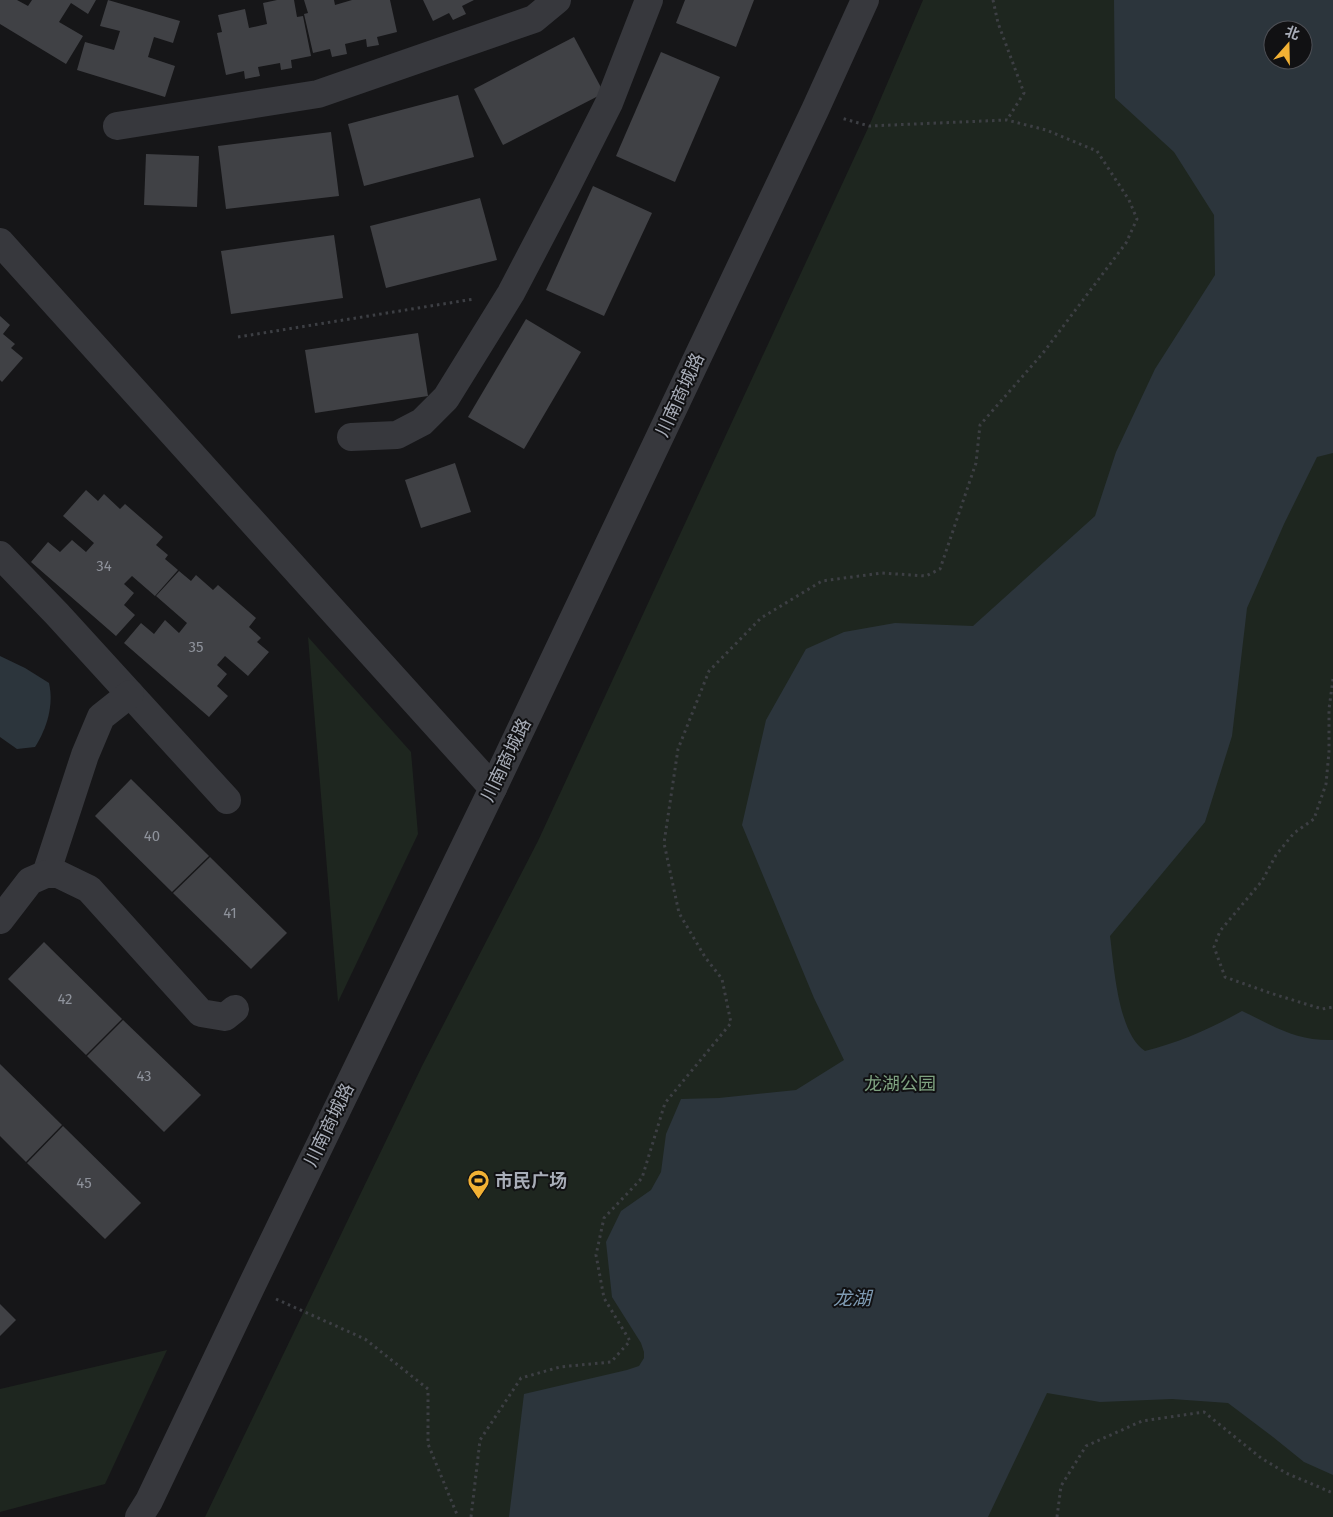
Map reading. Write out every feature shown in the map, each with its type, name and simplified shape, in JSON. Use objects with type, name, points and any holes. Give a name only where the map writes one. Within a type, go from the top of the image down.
[{"type":"street","points":[[117,126],[318,94],[534,18],[557,0]]},
{"type":"street","points":[[351,437],[398,435],[422,422],[446,398],[511,293],[609,103],[649,0]]},
{"type":"street","name":"川南商城路","points":[[139,1517],[149,1501],[250,1287],[493,788],[866,0]]},
{"type":"street","points":[[0,242],[493,788]]},
{"type":"street","points":[[0,555],[57,614],[227,800]]},
{"type":"street","points":[[46,874],[84,755],[101,716],[130,694]]},
{"type":"street","points":[[0,920],[30,881],[46,874],[58,874],[88,889],[201,1014],[225,1017],[236,1009]]},
{"type":"path","points":[[993,0],[998,23],[1024,93],[1007,120]]},
{"type":"path","points":[[470,1517],[480,1440],[521,1378],[560,1367],[611,1362],[630,1341],[604,1298],[596,1255],[604,1218],[642,1178],[665,1103],[731,1023],[722,979],[705,957],[678,913],[664,843],[678,749],[710,671],[761,618],[822,581],[882,573],[926,576],[940,569],[976,463],[980,426],[1043,353],[1126,243],[1137,219],[1129,200],[1097,151],[1046,130],[1007,120],[869,126],[815,110]]},
{"type":"path","points":[[238,337],[511,293]]},
{"type":"path","points":[[1333,679],[1329,709],[1329,752],[1326,784],[1314,819],[1294,833],[1276,855],[1262,881],[1220,931],[1214,946],[1224,977],[1322,1009],[1333,1008]]},
{"type":"path","points":[[250,1287],[365,1339],[428,1389],[428,1444],[458,1517]]},
{"type":"path","points":[[1057,1517],[1061,1486],[1086,1446],[1142,1421],[1204,1412],[1261,1458],[1286,1473],[1333,1493]]},
{"type":"green space","name":"龙湖公园","points":[[923,0],[1333,0],[1333,1517],[205,1517],[422,1066],[538,841],[869,126]]},
{"type":"green space","points":[[308,637],[411,752],[418,834],[338,1002]]},
{"type":"green space","points":[[167,1350],[105,1484],[0,1512],[0,1389]]},
{"type":"water","name":"龙湖","points":[[1114,0],[1333,0],[1333,453],[1317,457],[1284,524],[1247,608],[1232,736],[1205,822],[1110,936],[1123,1015],[1136,1042],[1145,1051],[1195,1034],[1242,1011],[1285,1032],[1319,1040],[1333,1040],[1333,1475],[1304,1462],[1228,1403],[1172,1399],[1100,1402],[1047,1393],[988,1517],[509,1517],[524,1394],[627,1370],[639,1366],[644,1358],[641,1343],[612,1297],[606,1242],[621,1211],[651,1190],[661,1172],[666,1134],[681,1099],[719,1098],[796,1090],[844,1060],[814,998],[742,825],[766,720],[806,649],[844,632],[895,623],[973,626],[1095,516],[1116,452],[1155,369],[1215,275],[1214,215],[1174,152],[1115,98]]},
{"type":"water","points":[[0,656],[25,668],[49,683],[50,708],[43,732],[35,747],[17,749],[0,737]]},
{"type":"building","points":[[0,0],[17,0],[28,6],[32,0],[96,0],[88,14],[71,3],[59,22],[83,36],[66,64],[0,24]]},
{"type":"building","points":[[108,0],[180,21],[173,43],[154,37],[148,57],[175,66],[165,97],[77,70],[85,42],[114,50],[120,31],[100,26]]},
{"type":"building","points":[[277,0],[294,0],[297,17],[303,16],[311,56],[291,60],[292,68],[281,70],[280,63],[258,67],[260,76],[245,79],[244,71],[226,75],[217,33],[222,32],[218,15],[245,9],[249,28],[267,24],[263,3]]},
{"type":"building","points":[[304,0],[334,0],[335,5],[352,0],[390,0],[397,32],[377,37],[379,45],[367,47],[366,39],[345,44],[347,54],[332,57],[330,49],[313,53],[304,14],[308,13]]},
{"type":"building","points":[[423,0],[474,0],[462,6],[466,14],[453,20],[449,13],[433,21]]},
{"type":"building","points":[[685,0],[754,0],[736,47],[676,23]]},
{"type":"building","points":[[574,37],[604,93],[503,145],[474,89]]},
{"type":"building","points":[[661,52],[720,77],[675,182],[616,156]]},
{"type":"building","points":[[458,95],[474,157],[364,186],[348,124]]},
{"type":"building","points":[[331,132],[339,196],[226,209],[218,146]]},
{"type":"building","points":[[146,154],[199,156],[197,207],[144,205]]},
{"type":"building","points":[[593,186],[652,213],[604,316],[546,290]]},
{"type":"building","points":[[480,198],[497,260],[386,288],[370,226]]},
{"type":"building","points":[[334,235],[343,298],[231,314],[221,251]]},
{"type":"building","points":[[0,316],[10,325],[3,334],[15,344],[11,348],[23,358],[2,382],[0,380]]},
{"type":"building","points":[[526,319],[581,352],[524,449],[468,417]]},
{"type":"building","points":[[418,333],[428,396],[315,413],[305,350]]},
{"type":"building","points":[[455,463],[471,512],[421,528],[405,480]]},
{"type":"building","points":[[86,490],[98,501],[104,494],[120,509],[125,504],[163,537],[156,545],[168,555],[165,559],[178,570],[155,596],[132,576],[124,584],[134,593],[124,605],[135,615],[116,636],[31,562],[48,542],[60,552],[72,540],[86,552],[94,543],[63,516]]},
{"type":"building","points":[[179,571],[191,581],[196,575],[213,590],[218,585],[256,618],[249,627],[261,638],[257,642],[269,652],[248,676],[225,656],[217,665],[227,674],[217,686],[228,696],[209,717],[124,643],[141,623],[154,634],[165,620],[179,633],[187,623],[156,596]]},
{"type":"building","points":[[131,779],[209,856],[172,892],[95,816]]},
{"type":"building","points":[[210,857],[287,933],[251,969],[173,893]]},
{"type":"building","points":[[44,942],[122,1019],[86,1055],[8,979]]},
{"type":"building","points":[[123,1020],[201,1095],[164,1132],[87,1056]]},
{"type":"building","points":[[0,1064],[62,1125],[26,1162],[0,1136]]},
{"type":"building","points":[[63,1126],[141,1203],[105,1239],[27,1163]]},
{"type":"building","points":[[0,1304],[16,1320],[0,1336]]},
{"type":"place","name":"市民广场","points":[[479,1200]]}]
